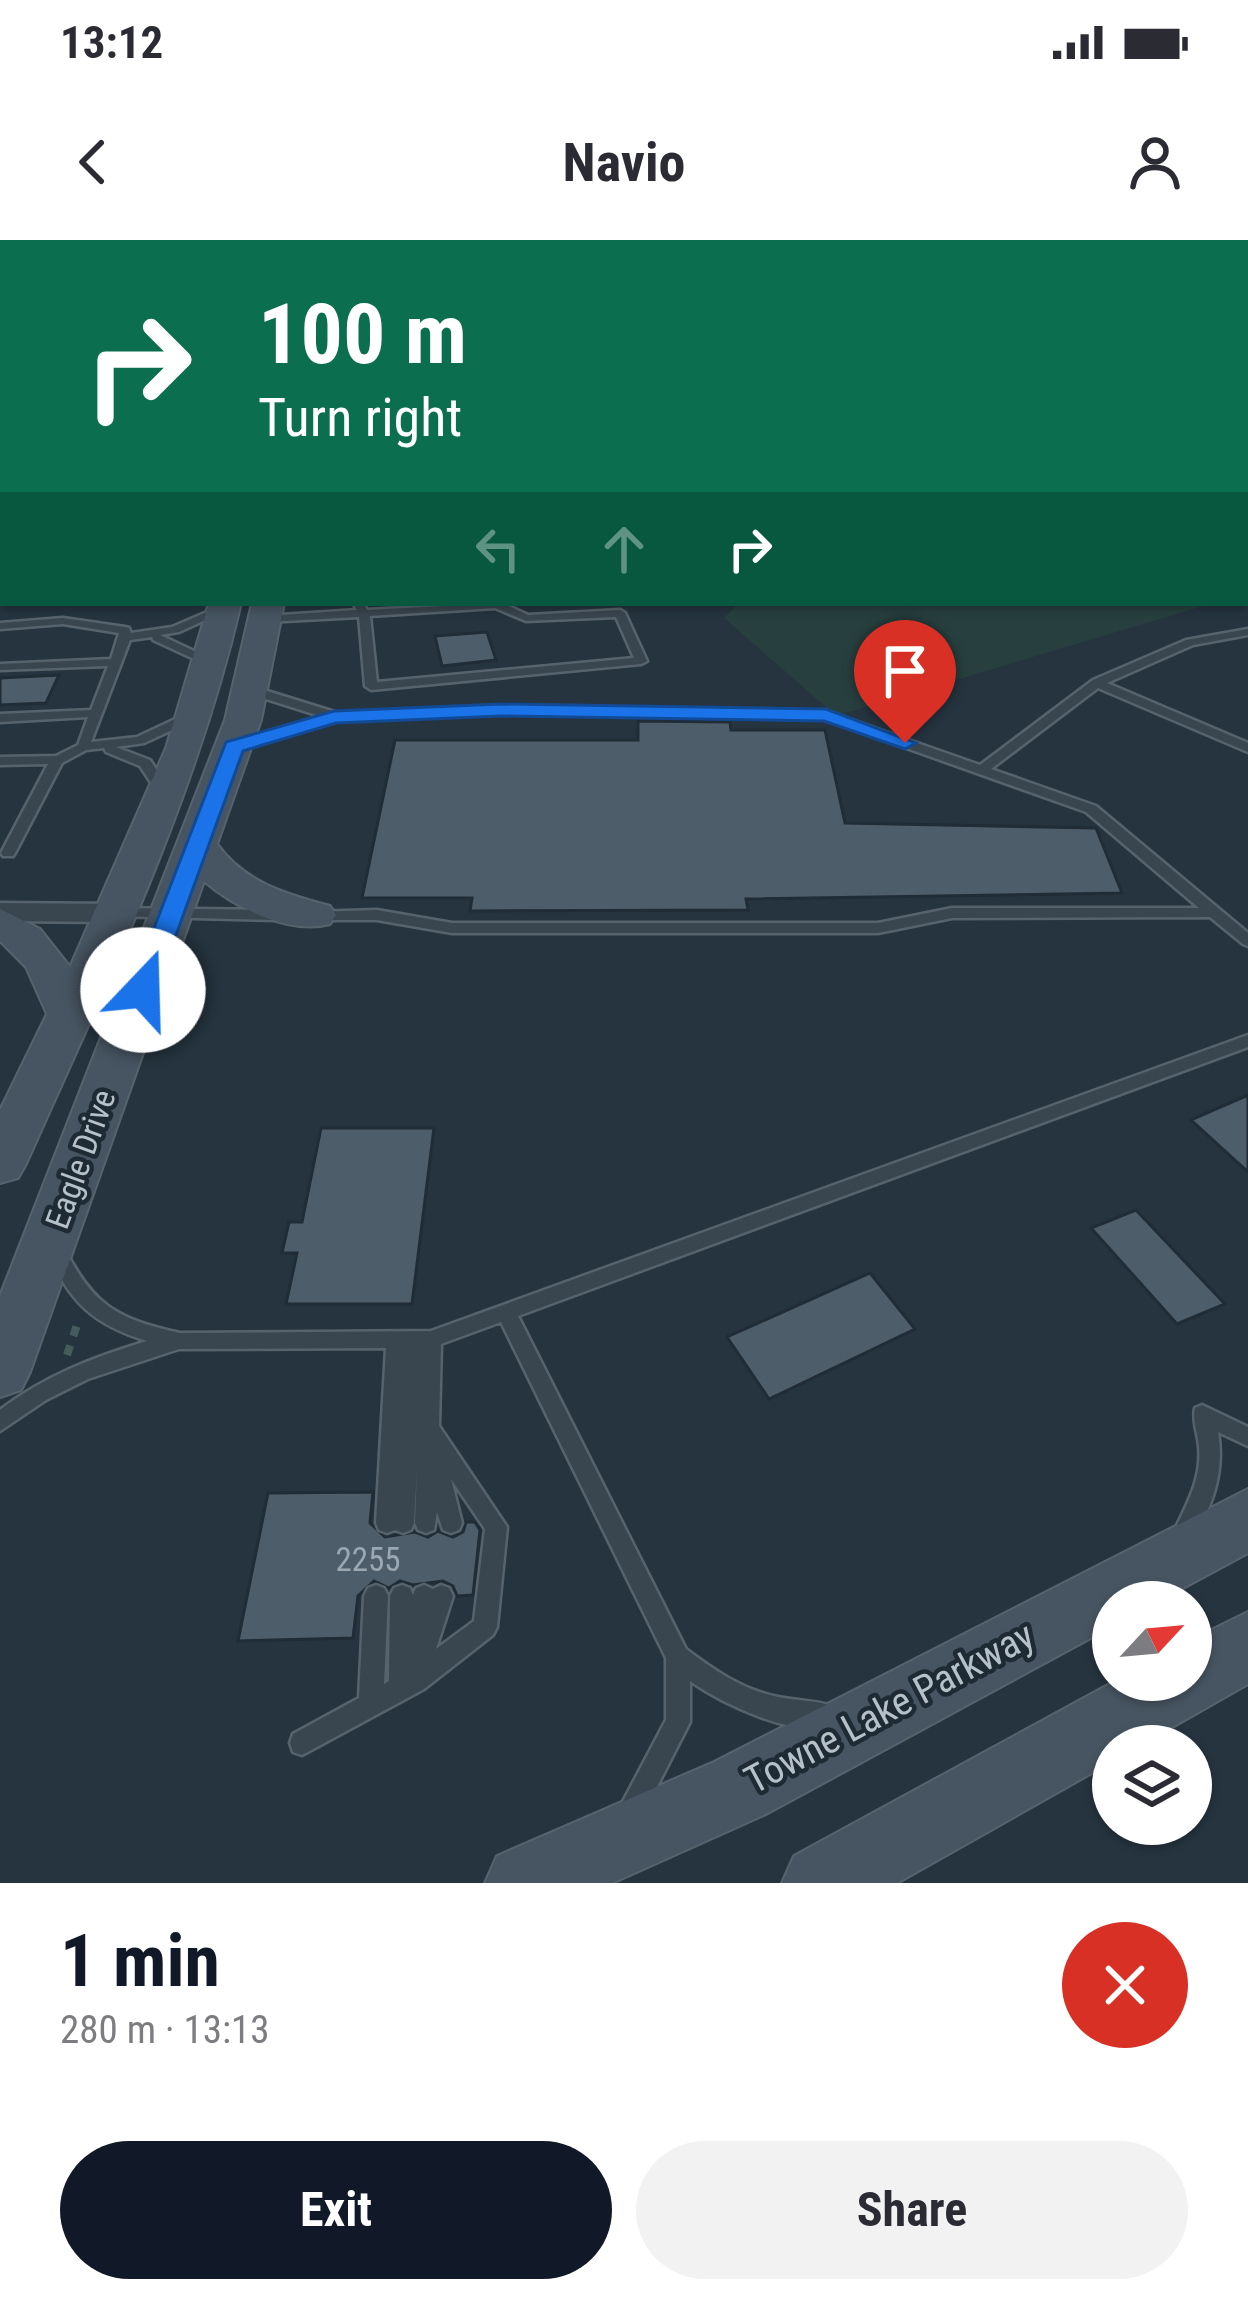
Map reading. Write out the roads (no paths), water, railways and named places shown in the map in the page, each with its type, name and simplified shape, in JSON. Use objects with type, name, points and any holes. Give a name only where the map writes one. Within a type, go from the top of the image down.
[{"type":"street","points":[[123,240],[203,240]]},
{"type":"street","name":"Eagle Drive","points":[[0,1164],[30,1081],[69,1012],[164,794],[195,714],[225,606]]},
{"type":"street","name":"Eagle Drive","points":[[0,1372],[234,747],[267,611]]},
{"type":"street","points":[[197,845],[211,866],[246,894],[315,915]]},
{"type":"street","points":[[0,913],[115,913]]},
{"type":"street","points":[[0,922],[21,934],[47,963],[69,1012]]},
{"type":"street","name":"Towne Lake Parkway","points":[[524,1883],[740,1788],[1248,1519]]},
{"type":"street","points":[[1212,1666],[1248,1646]]},
{"type":"street","points":[[821,1883],[1149,1701]]},
{"type":"lane","points":[[144,637],[186,627],[223,606]]},
{"type":"lane","points":[[267,611],[428,606]]},
{"type":"lane","points":[[361,608],[371,686],[641,661],[620,613],[526,618],[500,606]]},
{"type":"lane","points":[[0,626],[63,621],[174,643],[211,664]]},
{"type":"lane","points":[[0,626],[63,621]]},
{"type":"lane","points":[[982,770],[1097,683],[1190,642],[1248,632]]},
{"type":"lane","points":[[83,747],[125,634]]},
{"type":"lane","points":[[0,667],[116,662]]},
{"type":"lane","points":[[1097,683],[1248,748]]},
{"type":"lane","points":[[251,690],[334,717]]},
{"type":"lane","points":[[234,747],[334,717],[501,710],[826,715],[1091,809],[1248,941]]},
{"type":"lane","points":[[0,718],[96,713]]},
{"type":"lane","points":[[103,748],[158,734],[195,714]]},
{"type":"lane","points":[[0,761],[57,760],[83,747],[103,748],[145,763],[164,794]]},
{"type":"lane","points":[[5,846],[57,760]]},
{"type":"lane","points":[[115,913],[377,915],[452,928],[878,928],[952,913],[1214,913]]},
{"type":"lane","points":[[51,1236],[66,1277],[92,1308],[132,1330],[180,1341],[414,1339],[506,1312],[1248,1041]]},
{"type":"lane","points":[[506,1312],[678,1657],[715,1687],[763,1708],[862,1720]]},
{"type":"lane","points":[[414,1339],[451,1522]]},
{"type":"lane","points":[[414,1339],[405,1523],[428,1426]]},
{"type":"lane","points":[[0,1422],[38,1393],[77,1373],[180,1341]]},
{"type":"lane","points":[[1169,1559],[1196,1514],[1213,1471],[1211,1440],[1202,1414],[1248,1437]]},
{"type":"lane","points":[[302,1743],[408,1684],[485,1627],[496,1526],[428,1426]]},
{"type":"lane","points":[[371,1705],[376,1596]]},
{"type":"lane","points":[[408,1684],[422,1596]]},
{"type":"lane","points":[[603,1852],[640,1797],[678,1722],[678,1657]]}]
